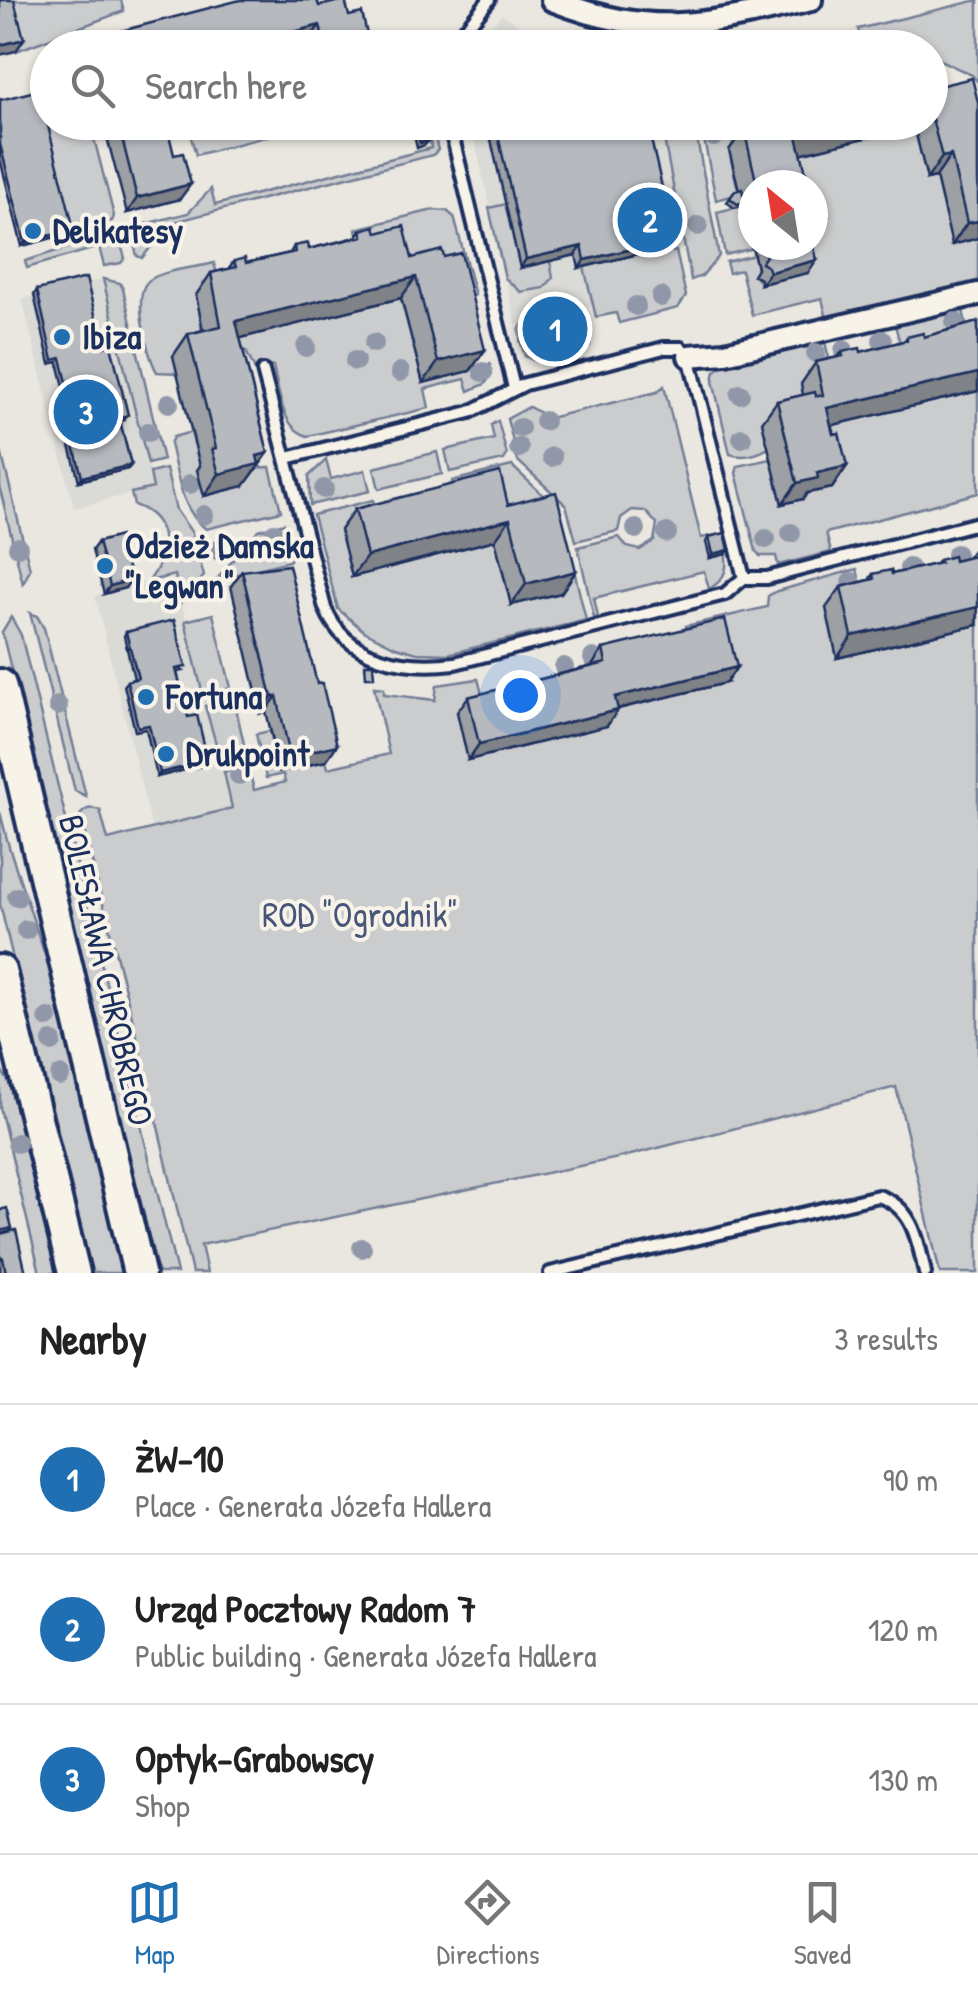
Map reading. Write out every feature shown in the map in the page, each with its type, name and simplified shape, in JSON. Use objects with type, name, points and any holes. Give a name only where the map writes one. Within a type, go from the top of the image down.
[{"type":"street","points":[[552,0],[609,20],[672,25],[730,19],[810,0]]},
{"type":"street","points":[[689,356],[711,356],[978,294]]},
{"type":"street","name":"BOLESŁAWA CHROBREGO","points":[[0,685],[139,1273]]},
{"type":"street","points":[[0,971],[74,1273]]},
{"type":"lane","points":[[465,30],[489,0]]},
{"type":"lane","points":[[452,140],[514,388]]},
{"type":"lane","points":[[287,458],[470,412],[514,388],[664,348],[681,348],[689,356],[744,578]]},
{"type":"lane","points":[[264,371],[329,619],[342,638],[357,648],[396,663],[431,666],[488,655],[725,594],[744,578],[767,578],[978,523]]},
{"type":"lane","points":[[550,1273],[878,1196],[892,1200],[904,1210],[912,1224],[925,1273]]},
{"type":"lane","points":[[607,1260],[611,1273]]},
{"type":"shaded area","points":[[502,14],[529,30],[487,30]]},
{"type":"shaded area","points":[[475,140],[665,140],[687,248],[585,268],[593,306],[516,325]]},
{"type":"shaded area","points":[[103,279],[154,488],[74,508],[22,299]]},
{"type":"shaded area","points":[[175,574],[232,808],[152,829],[95,596]]},
{"type":"green space","points":[[3,0],[121,0],[124,11],[73,30],[30,30],[30,46],[16,51]]},
{"type":"green space","points":[[978,0],[978,82],[948,64],[948,30],[858,29]]},
{"type":"green space","points":[[48,140],[94,140],[114,216],[112,221],[71,233]]},
{"type":"green space","points":[[192,140],[253,140],[196,155]]},
{"type":"green space","points":[[430,140],[436,140],[438,150],[433,155],[170,223],[142,258],[137,256],[130,228],[188,213],[211,189],[215,205],[431,148]]},
{"type":"green space","points":[[664,140],[697,140],[719,256],[702,276],[691,280]]},
{"type":"green space","points":[[704,140],[779,140],[780,144],[729,150],[738,194],[716,200]]},
{"type":"green space","points":[[857,140],[918,140],[927,178],[936,177],[952,244],[978,238],[978,283],[827,320],[822,298],[752,315],[741,270],[729,273],[726,262],[755,260],[753,275],[762,284],[793,260],[828,260],[828,170],[786,170],[783,158]]},
{"type":"green space","points":[[506,204],[520,267],[550,261],[553,278],[544,288],[521,292],[505,278],[489,208]]},
{"type":"green space","points":[[738,207],[738,252],[725,255],[717,212]]},
{"type":"green space","points":[[433,210],[447,211],[454,217],[475,295],[452,301],[362,254],[356,229]]},
{"type":"green space","points":[[117,232],[125,258],[121,263],[104,266],[99,247],[27,268],[25,261]]},
{"type":"green space","points":[[668,247],[669,252],[676,251],[686,296],[678,308],[619,323],[616,313],[596,317],[584,267]]},
{"type":"green space","points":[[214,263],[221,289],[201,326],[206,347],[177,373],[157,372],[142,323],[145,285],[165,273]]},
{"type":"green space","points":[[103,279],[120,283],[123,289],[163,460],[148,464]]},
{"type":"green space","points":[[401,298],[423,383],[490,364],[492,374],[485,384],[469,391],[465,379],[425,389],[429,408],[308,436],[299,432],[287,417],[273,366],[255,370],[246,351],[221,343]]},
{"type":"green space","points":[[577,310],[584,318],[590,345],[533,360],[525,356],[520,340],[526,324]]},
{"type":"green space","points":[[963,310],[967,328],[902,350],[895,325]]},
{"type":"green space","points":[[825,342],[829,358],[821,361],[820,369],[808,372],[808,416],[763,451],[730,454],[713,381],[715,371],[724,365]]},
{"type":"green space","points":[[664,386],[701,538],[721,534],[725,572],[709,589],[704,571],[594,598],[598,617],[594,618],[578,547],[619,537],[627,547],[640,550],[654,541],[657,524],[645,511],[632,510],[621,518],[618,531],[576,541],[566,505],[518,461],[507,419],[529,407],[549,418],[657,392]]},
{"type":"green space","points":[[978,391],[978,493],[826,533],[831,552],[778,565],[776,556],[760,556],[756,551],[736,473],[738,466],[771,459],[782,504],[802,499],[812,430]]},
{"type":"green space","points":[[498,421],[507,455],[504,460],[450,472],[445,450],[494,439],[491,425]]},
{"type":"green space","points":[[191,432],[201,469],[270,467],[281,511],[206,529],[198,522],[185,502],[170,444],[173,437]]},
{"type":"green space","points":[[0,447],[30,569],[23,584],[0,489]]},
{"type":"green space","points":[[437,452],[442,474],[379,489],[374,468]]},
{"type":"green space","points":[[326,460],[331,479],[365,470],[370,491],[310,505],[309,476]]},
{"type":"green space","points":[[512,466],[559,510],[457,500],[452,481]]},
{"type":"green space","points":[[166,469],[176,510],[192,533],[204,576],[181,602],[175,575],[149,581],[161,560],[161,528],[146,511],[134,505],[131,493],[153,488],[150,473]]},
{"type":"green space","points":[[373,500],[378,520],[352,577],[495,540],[511,605],[561,593],[573,566],[586,620],[448,654],[417,653],[364,631],[338,609],[313,515]]},
{"type":"green space","points":[[284,523],[293,556],[289,561],[217,579],[258,530]]},
{"type":"green space","name":"ROD \"Ogrodnik\"","points":[[857,569],[863,594],[978,615],[978,1273],[940,1273],[896,1087],[623,1157],[201,1245],[207,1273],[192,1273],[80,815],[89,809],[100,810],[108,840],[232,808],[224,772],[248,766],[254,790],[285,782],[283,774],[266,778],[256,734],[270,731],[280,771],[326,761],[328,768],[389,754],[374,687],[384,688],[384,694],[435,700],[437,685],[478,679],[485,705],[604,712],[691,641],[686,626],[767,607],[768,596],[777,591]]},
{"type":"green space","points":[[30,613],[37,616],[44,628],[86,796],[75,791]]},
{"type":"green space","points":[[213,614],[231,688],[203,695],[185,621]]},
{"type":"green space","points":[[11,617],[21,635],[177,1273],[158,1273],[2,632]]},
{"type":"green space","points":[[234,699],[247,758],[222,764],[205,706]]},
{"type":"green space","points":[[0,812],[56,988],[125,1273],[88,1273],[0,904]]},
{"type":"green space","points":[[0,1069],[13,1087],[58,1273],[40,1273],[0,1108]]},
{"type":"building","points":[[0,0],[14,0],[24,39],[0,45]]},
{"type":"building","points":[[240,0],[317,0],[319,6],[345,0],[349,16],[362,13],[366,30],[321,30],[320,25],[301,30],[125,30]]},
{"type":"building","points":[[972,78],[978,102],[978,221],[967,223],[951,155],[942,157],[938,140],[948,140],[948,84]]},
{"type":"building","points":[[30,92],[30,140],[52,140],[74,229],[25,242],[0,144],[0,100]]},
{"type":"building","points":[[122,140],[170,140],[174,155],[183,153],[191,184],[137,198]]},
{"type":"building","points":[[499,140],[651,140],[674,239],[585,260],[582,246],[526,259]]},
{"type":"building","points":[[747,140],[798,140],[805,170],[754,170]]},
{"type":"building","points":[[738,190],[737,204],[730,198]]},
{"type":"building","points":[[375,226],[377,233],[404,226],[412,258],[442,250],[444,257],[461,253],[485,350],[438,362],[416,277],[236,321],[268,453],[257,456],[259,464],[219,474],[188,334],[221,326],[211,273],[236,267],[234,261],[245,258],[246,263],[295,252],[294,246],[308,243],[309,249],[363,236],[361,230]]},
{"type":"building","points":[[763,260],[817,260],[770,272],[761,263]]},
{"type":"building","points":[[86,278],[103,347],[111,345],[128,415],[119,418],[131,465],[82,477],[69,426],[77,424],[61,358],[53,360],[37,290]]},
{"type":"building","points":[[567,313],[570,333],[549,337],[546,316]]},
{"type":"building","points":[[978,322],[978,373],[827,408],[833,434],[839,433],[847,466],[817,473],[818,478],[797,483],[777,401],[815,392],[816,396],[823,395],[816,362],[843,356],[842,352],[860,348],[861,352],[907,337],[923,333],[924,337]]},
{"type":"building","points":[[500,472],[508,505],[556,492],[576,571],[526,584],[510,519],[367,556],[355,509]]},
{"type":"building","points":[[725,533],[729,550],[713,554],[709,537]]},
{"type":"building","points":[[120,536],[131,580],[110,586],[98,542]]},
{"type":"building","points":[[978,555],[978,607],[852,636],[841,587],[874,579],[873,574],[891,570],[892,574],[940,563],[939,560],[953,556],[954,561]]},
{"type":"building","points":[[289,565],[317,684],[322,683],[337,745],[290,756],[242,571]]},
{"type":"building","points":[[725,619],[737,667],[615,697],[618,710],[479,744],[468,697],[606,663],[603,649]]},
{"type":"building","points":[[174,620],[186,667],[176,669],[188,717],[197,715],[208,761],[160,773],[149,725],[138,727],[127,681],[138,678],[126,632]]},
{"type":"building","points":[[365,664],[373,664],[374,677],[366,677]]},
{"type":"building","points":[[7,1208],[12,1228],[0,1231],[0,1210]]},
{"type":"building","points":[[16,1230],[26,1273],[6,1273],[0,1258],[0,1234]]},
{"type":"place","name":"Urząd Pocztowy Radom 7","points":[[650,220]]},
{"type":"place","name":"Delikatesy","points":[[33,231]]},
{"type":"place","name":"ŻW-10","points":[[555,329]]},
{"type":"place","name":"Ibiza","points":[[62,337]]},
{"type":"place","name":"Optyk-Grabowscy","points":[[86,412]]},
{"type":"place","name":"Odzież Damska \"Legwan\"","points":[[105,566]]},
{"type":"place","name":"Fortuna","points":[[146,697]]},
{"type":"place","name":"Drukpoint","points":[[166,754]]}]
